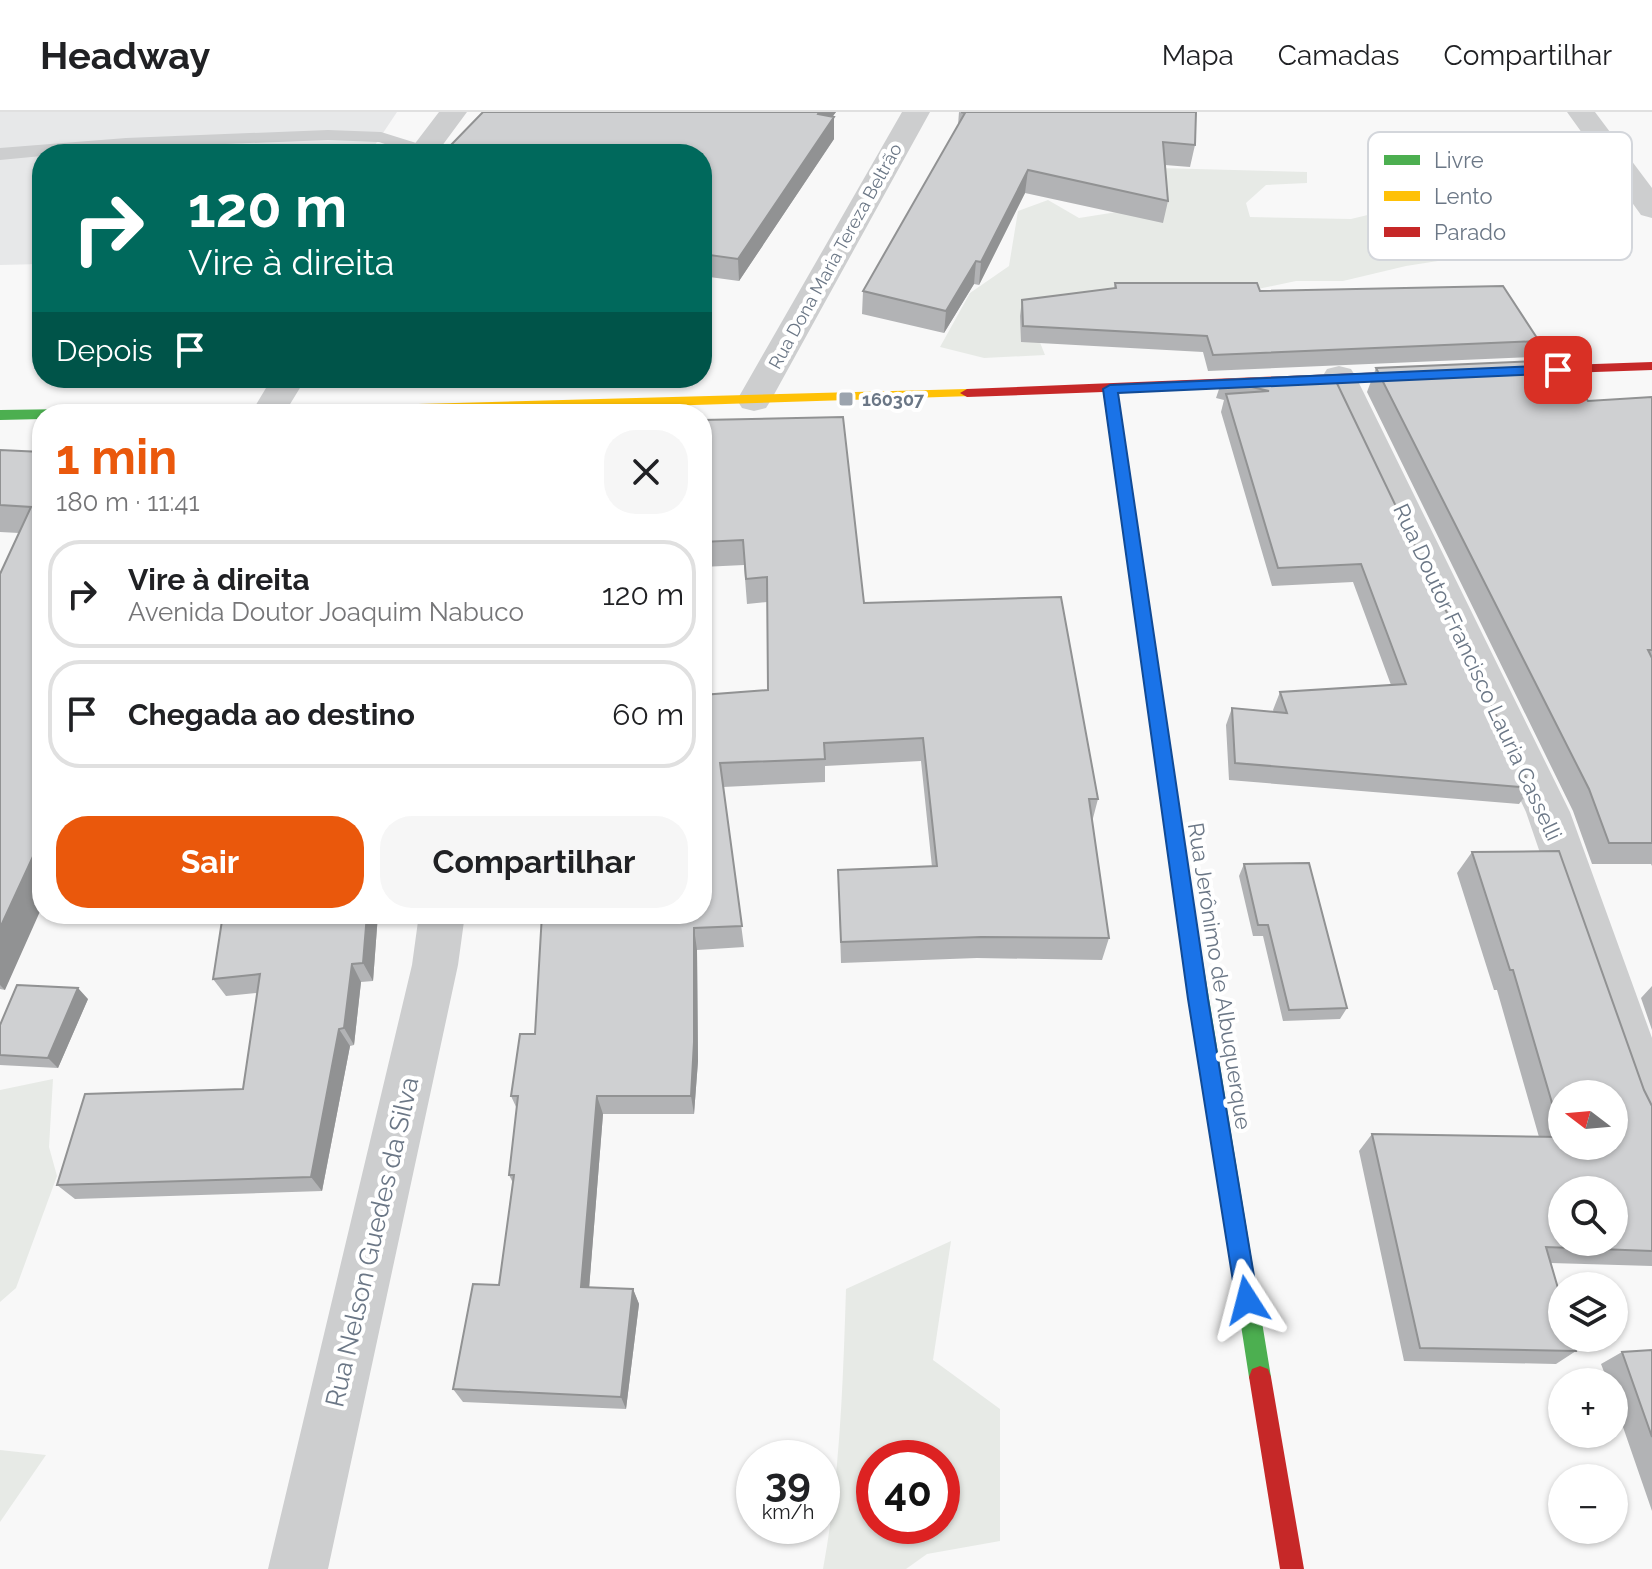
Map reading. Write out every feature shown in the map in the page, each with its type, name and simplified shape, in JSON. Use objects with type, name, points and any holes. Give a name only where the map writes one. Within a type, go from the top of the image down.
[{"type":"main road","points":[[1480,372],[1652,366]]},
{"type":"main road","points":[[661,404],[1448,374]]},
{"type":"main road","name":"Rua Jerônimo de Albuquerque","points":[[1110,389],[1203,1031],[1292,1569]]},
{"type":"main road","points":[[0,415],[32,414]]},
{"type":"street","points":[[428,144],[453,112]]},
{"type":"street","name":"Rua Dona Maria Tereza Beltrão","points":[[754,400],[916,112]]},
{"type":"street","points":[[1581,112],[1596,132]]},
{"type":"street","points":[[1632,182],[1652,209]]},
{"type":"street","name":"Rua Doutor Francisco Lauria Casselli","points":[[1339,377],[1548,812],[1652,1107]]},
{"type":"street","name":"Rua Nelson Guedes da Silva","points":[[298,1569],[435,965],[441,924]]},
{"type":"lane","points":[[115,144],[328,135],[381,137],[400,144]]},
{"type":"lane","points":[[0,154],[32,151]]},
{"type":"shaded area","points":[[0,112],[397,112],[376,144],[32,144],[32,264],[0,265]]},
{"type":"shaded area","points":[[1158,168],[1307,172],[1307,183],[1266,185],[1246,203],[1250,217],[1351,219],[1368,215],[1368,260],[1444,260],[1343,281],[1296,281],[1253,290],[1092,307],[1072,293],[1042,300],[1035,330],[1045,355],[984,358],[940,347],[970,293],[1009,266],[1018,211],[1048,200],[1079,218],[1161,205]]},
{"type":"shaded area","points":[[53,1079],[49,1147],[57,1176],[16,1288],[0,1302],[0,1090]]},
{"type":"shaded area","points":[[951,1241],[933,1360],[1000,1409],[1000,1541],[927,1554],[906,1569],[823,1569],[827,1544],[840,1544],[839,1440],[846,1289]]},
{"type":"shaded area","points":[[0,1450],[46,1455],[0,1522]]},
{"type":"building","points":[[483,112],[819,112],[834,117],[738,259],[712,255],[712,144],[452,144]]},
{"type":"building","points":[[961,112],[1196,112],[1195,145],[1163,142],[1168,201],[1028,170],[981,262],[976,261],[946,311],[863,291],[965,113]]},
{"type":"building","points":[[1115,283],[1257,283],[1260,291],[1503,286],[1539,341],[1213,355],[1207,336],[1023,326],[1022,300],[1116,288]]},
{"type":"building","points":[[1561,360],[1588,401],[1652,397],[1652,650],[1648,650],[1652,658],[1652,843],[1609,843],[1589,789],[1376,368]]},
{"type":"building","points":[[1333,375],[1531,788],[1235,763],[1232,708],[1287,713],[1280,692],[1406,684],[1361,564],[1278,568],[1226,394],[1269,391],[1222,380]]},
{"type":"building","points":[[843,417],[864,603],[1061,597],[1098,799],[1089,799],[1109,938],[981,937],[841,942],[838,870],[937,866],[923,738],[824,743],[825,759],[720,763],[742,926],[694,928],[691,1096],[597,1096],[581,1287],[633,1289],[621,1397],[453,1389],[473,1284],[499,1285],[514,1175],[509,1175],[518,1096],[511,1096],[520,1034],[535,1034],[541,924],[712,924],[712,694],[768,690],[767,577],[746,579],[743,540],[712,542],[712,420]]},
{"type":"building","points":[[0,450],[32,452],[32,859],[0,928],[0,574],[31,507],[0,505]]},
{"type":"building","points":[[1559,851],[1652,1106],[1652,1251],[1628,1250],[1628,1176],[1548,1176],[1546,1247],[1553,1272],[1548,1272],[1548,1350],[1420,1348],[1372,1134],[1548,1137],[1548,1160],[1628,1160],[1628,1080],[1548,1080],[1548,1089],[1513,970],[1510,970],[1472,852]]},
{"type":"building","points":[[1309,863],[1347,1008],[1289,1010],[1268,925],[1258,925],[1244,864]]},
{"type":"building","points":[[221,924],[366,924],[363,963],[352,964],[344,1028],[339,1029],[311,1177],[57,1185],[85,1094],[243,1089],[260,974],[213,979]]},
{"type":"building","points":[[17,985],[78,988],[48,1058],[0,1055],[0,1025]]},
{"type":"building","points":[[1652,1350],[1652,1437],[1622,1352]]},
{"type":"traffic: fast","points":[[0,415],[32,414]]},
{"type":"traffic: fast","points":[[1187,919],[1260,1377]]},
{"type":"traffic: slow","points":[[590,404],[967,393]]},
{"type":"traffic: jam","points":[[1506,371],[1652,366]]},
{"type":"traffic: jam","points":[[967,393],[1434,374]]},
{"type":"traffic: jam","points":[[1110,389],[1187,919]]},
{"type":"traffic: jam","points":[[1260,1377],[1292,1569]]},
{"type":"place","name":"160307","points":[[846,399]]},
{"type":"route","points":[[1247,1300],[1198,999],[1110,389],[1558,370]]}]
